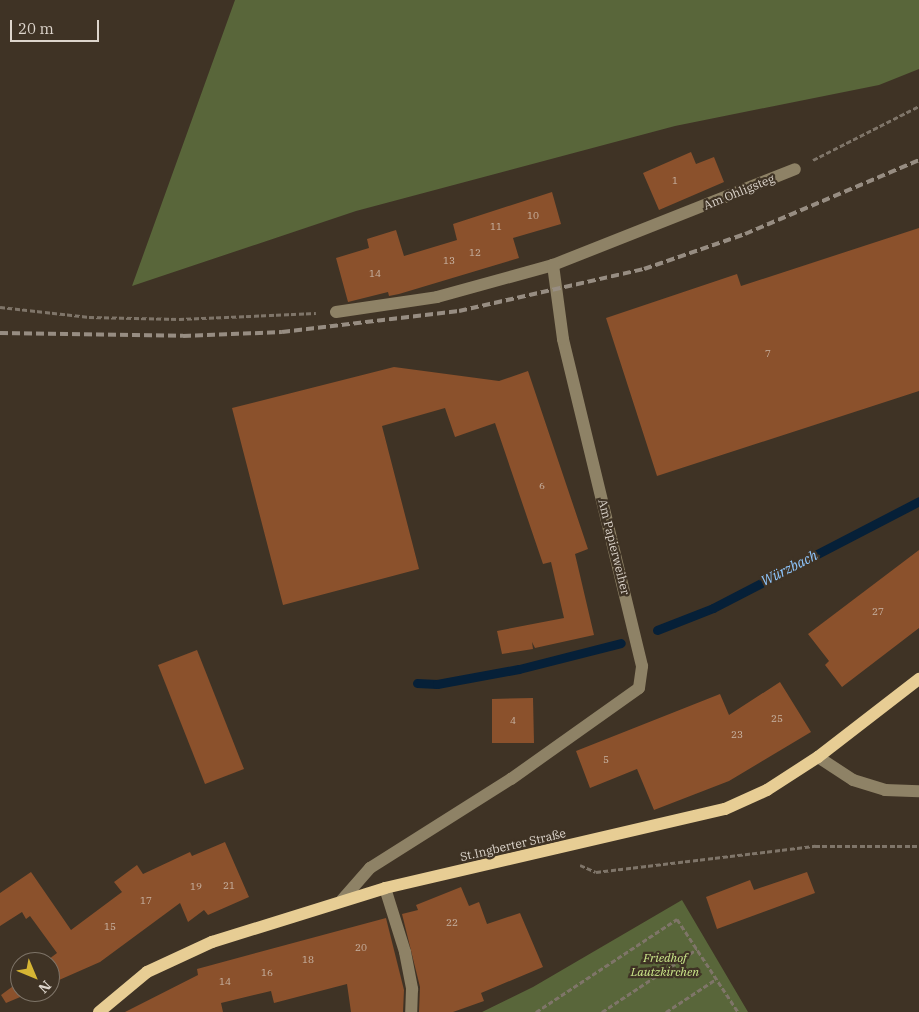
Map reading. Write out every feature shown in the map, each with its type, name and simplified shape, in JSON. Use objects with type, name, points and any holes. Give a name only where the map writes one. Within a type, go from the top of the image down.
[{"type":"main road","name":"St.Ingberter Straße","points":[[99,1012],[146,972],[212,942],[385,888],[725,809],[767,790],[818,758],[919,679]]},
{"type":"street","name":"Am Ohligsteg","points":[[553,265],[795,169]]},
{"type":"street","points":[[336,312],[436,297],[553,265]]},
{"type":"street","name":"Am Papierweiher","points":[[342,900],[370,868],[511,779],[639,688],[643,677],[634,629],[563,339],[553,265]]},
{"type":"street","points":[[818,758],[853,780],[885,790],[919,791]]},
{"type":"street","points":[[385,888],[405,952],[412,989],[411,1012]]},
{"type":"path","points":[[795,169],[919,106]]},
{"type":"path","points":[[0,307],[88,316],[178,318],[336,312]]},
{"type":"path","points":[[562,848],[576,863],[596,872],[815,846],[919,846]]},
{"type":"path","points":[[536,1012],[677,919],[738,1012]]},
{"type":"path","points":[[602,1012],[697,949]]},
{"type":"path","points":[[666,1012],[716,979]]},
{"type":"green space","points":[[235,0],[919,0],[919,69],[879,85],[675,126],[356,211],[132,286]]},
{"type":"green space","name":"Friedhof Lautzkirchen","points":[[682,900],[748,1012],[482,1012],[533,987]]},
{"type":"building","points":[[691,152],[696,164],[714,157],[724,182],[659,210],[643,173]]},
{"type":"building","points":[[552,192],[561,224],[513,238],[519,258],[399,294],[389,296],[388,292],[348,302],[336,258],[369,248],[367,239],[396,230],[404,256],[457,240],[453,224]]},
{"type":"building","points":[[919,228],[919,391],[657,476],[606,318],[737,274],[741,286]]},
{"type":"building","points":[[394,367],[499,381],[528,371],[588,549],[575,554],[594,635],[535,648],[532,642],[533,649],[502,654],[497,631],[564,618],[551,562],[543,564],[495,423],[455,437],[445,408],[382,426],[419,569],[283,605],[232,408]]},
{"type":"building","points":[[919,550],[919,628],[842,687],[825,665],[829,661],[808,634]]},
{"type":"building","points":[[197,650],[244,769],[205,784],[158,665]]},
{"type":"building","points":[[780,682],[811,732],[729,781],[654,810],[637,769],[590,788],[576,751],[720,694],[729,715]]},
{"type":"building","points":[[533,698],[534,743],[492,743],[492,699]]},
{"type":"building","points":[[225,842],[249,897],[208,915],[204,910],[188,922],[180,903],[100,962],[60,980],[60,952],[56,952],[30,916],[26,919],[22,912],[0,926],[0,893],[31,872],[71,930],[122,892],[114,882],[137,865],[143,874],[190,852],[192,856]]},
{"type":"building","points":[[807,872],[815,893],[717,929],[706,897],[750,880],[754,890]]},
{"type":"building","points":[[461,887],[469,906],[479,902],[487,924],[520,913],[543,967],[481,993],[484,1001],[453,1012],[419,1012],[420,987],[402,914],[418,910],[416,905]]},
{"type":"building","points":[[386,918],[404,990],[403,1012],[351,1012],[347,984],[274,1003],[271,991],[221,1003],[223,1012],[125,1012],[198,975],[197,969]]},
{"type":"building","points":[[10,988],[10,1001],[6,1003],[1,995]]},
{"type":"waterway","name":"Würzbach","points":[[657,630],[713,608],[919,501]]},
{"type":"waterway","name":"Würzbach","points":[[417,683],[437,684],[519,669],[621,643]]},
{"type":"railway","points":[[0,333],[183,336],[282,332],[459,311],[644,269],[745,234],[919,160]]}]
